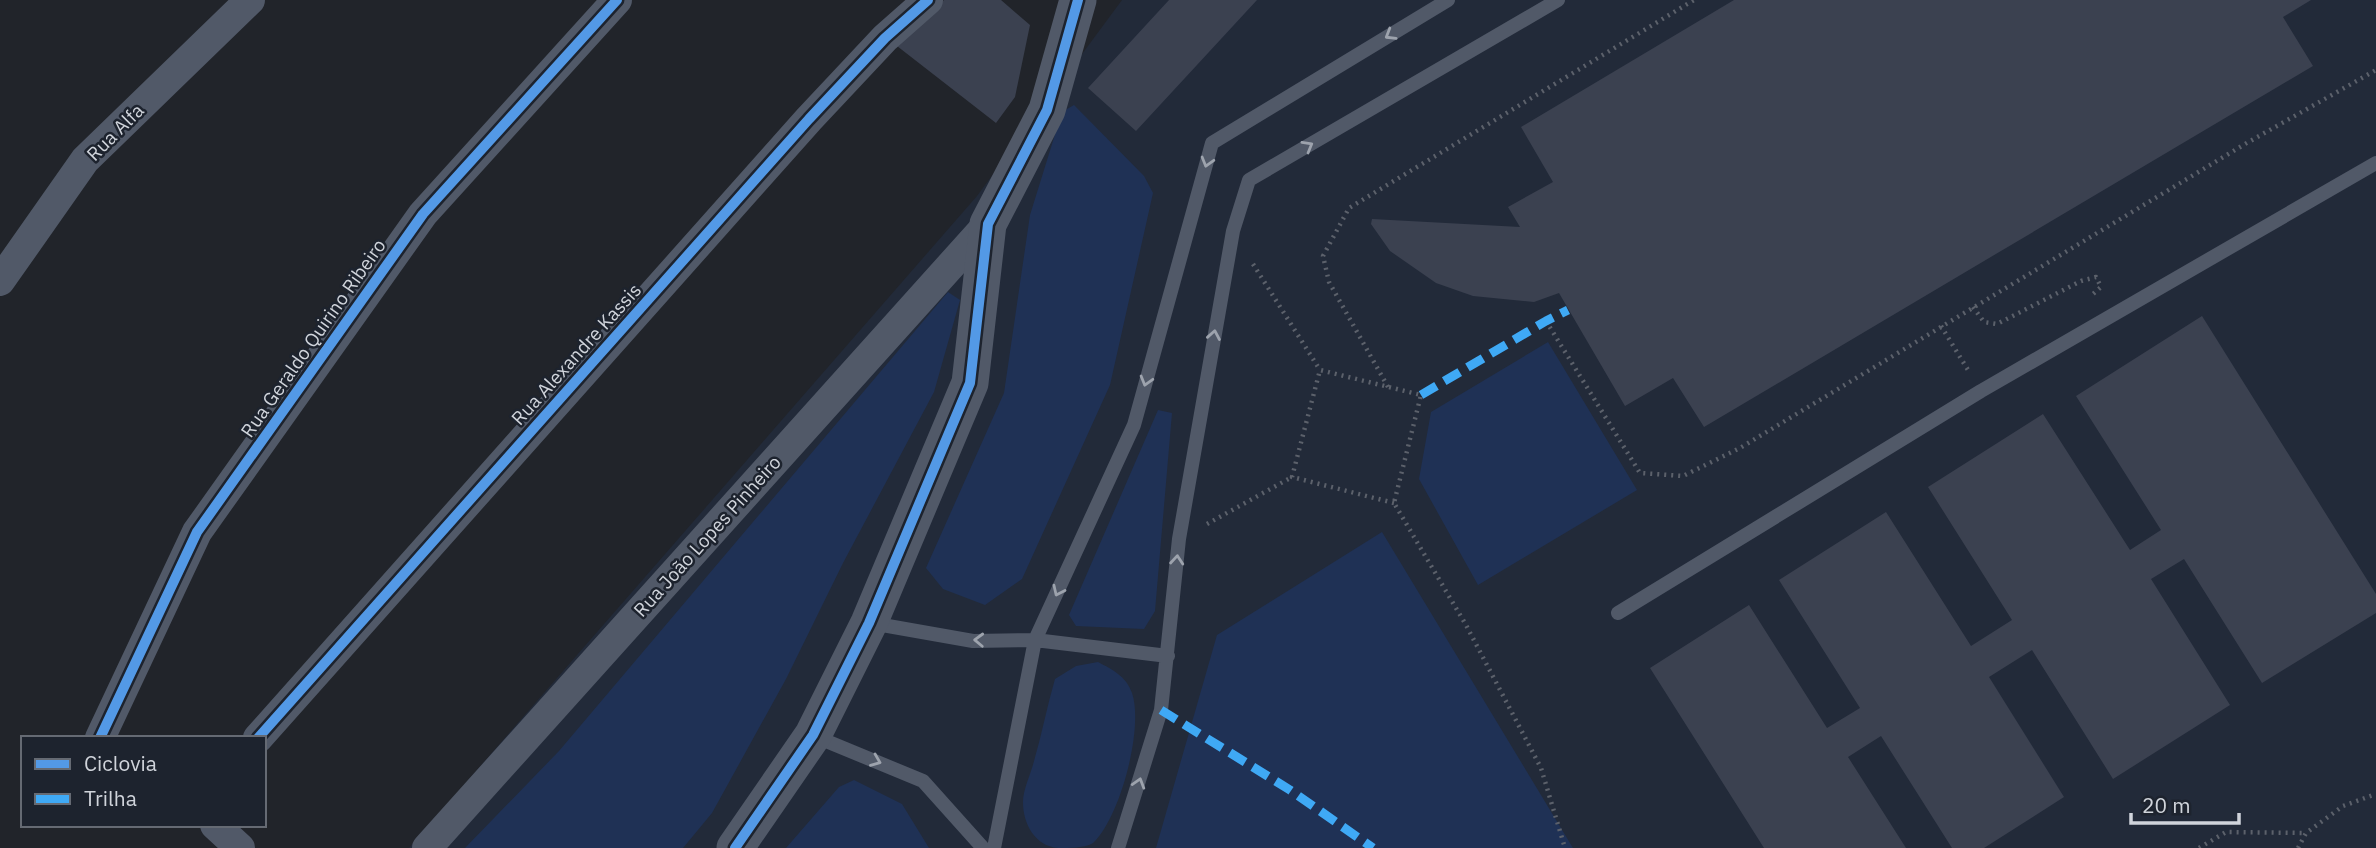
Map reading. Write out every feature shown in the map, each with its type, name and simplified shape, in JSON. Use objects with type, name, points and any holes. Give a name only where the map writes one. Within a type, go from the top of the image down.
[{"type":"street","name":"Rua Alfa","points":[[0,281],[85,160],[250,0]]},
{"type":"street","name":"Rua Geraldo Quirino Ribeiro","points":[[101,736],[197,532],[423,214],[617,0]]},
{"type":"street","name":"Rua Alexandre Kassis","points":[[260,736],[809,119],[885,38],[928,0]]},
{"type":"street","points":[[735,848],[813,735],[869,623],[970,383],[988,224],[1047,110],[1078,0]]},
{"type":"street","name":"Rua João Lopes Pinheiro","points":[[427,848],[988,224]]},
{"type":"street","points":[[217,827],[240,848]]},
{"type":"lane","points":[[994,848],[1035,640],[1134,425],[1212,143],[1448,0]]},
{"type":"lane","points":[[1118,848],[1161,710],[1179,539],[1233,231],[1249,180],[1558,0]]},
{"type":"lane","points":[[1619,613],[1981,391],[2376,163]]},
{"type":"lane","points":[[869,623],[973,641],[1035,640],[1168,656]]},
{"type":"lane","points":[[813,735],[923,780],[983,848]]},
{"type":"path","points":[[1388,387],[1329,282],[1323,256],[1349,208],[1695,0]]},
{"type":"path","points":[[1546,321],[1640,473],[1683,476],[1740,448],[2245,144],[2376,70]]},
{"type":"path","points":[[1233,231],[1320,370],[1421,395],[1394,503],[1466,625],[1541,768],[1565,848]]},
{"type":"path","points":[[1973,307],[1984,322],[1997,324],[2081,281],[2096,277],[2101,287],[2091,296]]},
{"type":"path","points":[[1941,326],[1981,391]]},
{"type":"path","points":[[1292,477],[1320,370]]},
{"type":"path","points":[[1179,539],[1292,477],[1394,503]]},
{"type":"path","points":[[2298,848],[2306,833],[2343,806],[2376,794]]},
{"type":"path","points":[[2199,848],[2226,832],[2306,833]]},
{"type":"shaded area","points":[[1122,0],[2376,0],[2376,848],[409,848],[977,196]]},
{"type":"shaded area","points":[[1074,105],[1144,176],[1153,193],[1110,385],[1022,579],[985,605],[943,589],[926,568],[1004,393],[1030,215],[1062,112]]},
{"type":"shaded area","points":[[948,292],[960,300],[934,392],[843,563],[786,679],[712,813],[683,848],[465,848],[559,751]]},
{"type":"shaded area","points":[[1548,342],[1637,490],[1478,585],[1419,479],[1431,412]]},
{"type":"shaded area","points":[[1158,410],[1172,413],[1155,611],[1144,629],[1076,626],[1069,615]]},
{"type":"shaded area","points":[[1382,532],[1573,848],[1156,848],[1217,635]]},
{"type":"shaded area","points":[[1098,662],[1123,678],[1132,693],[1135,728],[1132,749],[1120,794],[1103,831],[1093,843],[1086,846],[1058,848],[1043,843],[1028,826],[1023,802],[1024,792],[1055,679],[1076,666]]},
{"type":"shaded area","points":[[854,780],[902,804],[929,848],[786,848],[839,787]]},
{"type":"building","points":[[944,0],[1001,0],[1030,25],[1015,97],[996,123],[897,46]]},
{"type":"building","points":[[1169,0],[1257,0],[1136,131],[1088,88]]},
{"type":"building","points":[[1734,0],[2311,0],[2283,17],[2313,66],[1704,427],[1673,378],[1625,406],[1559,293],[1534,302],[1473,296],[1436,283],[1390,251],[1371,224],[1372,219],[1520,227],[1508,207],[1553,182],[1521,127]]},
{"type":"building","points":[[2202,316],[2376,594],[2376,613],[2262,683],[2184,559],[2151,579],[2230,705],[2113,779],[2032,650],[1989,677],[2064,797],[1984,848],[1952,848],[1881,736],[1848,757],[1906,848],[1764,848],[1650,668],[1749,605],[1827,728],[1860,708],[1779,580],[1886,512],[1971,646],[2012,620],[1928,487],[2043,414],[2130,550],[2161,530],[2076,396]]},
{"type":"marked path","points":[[1421,395],[1568,310]]},
{"type":"marked path","points":[[1161,710],[1290,790],[1373,848]]},
{"type":"cycle path","points":[[101,736],[197,532],[423,214],[617,0]]},
{"type":"cycle path","points":[[260,736],[809,119],[885,38],[928,0]]},
{"type":"cycle path","points":[[735,848],[813,735],[869,623],[970,383],[988,224],[1047,110],[1078,0]]}]
